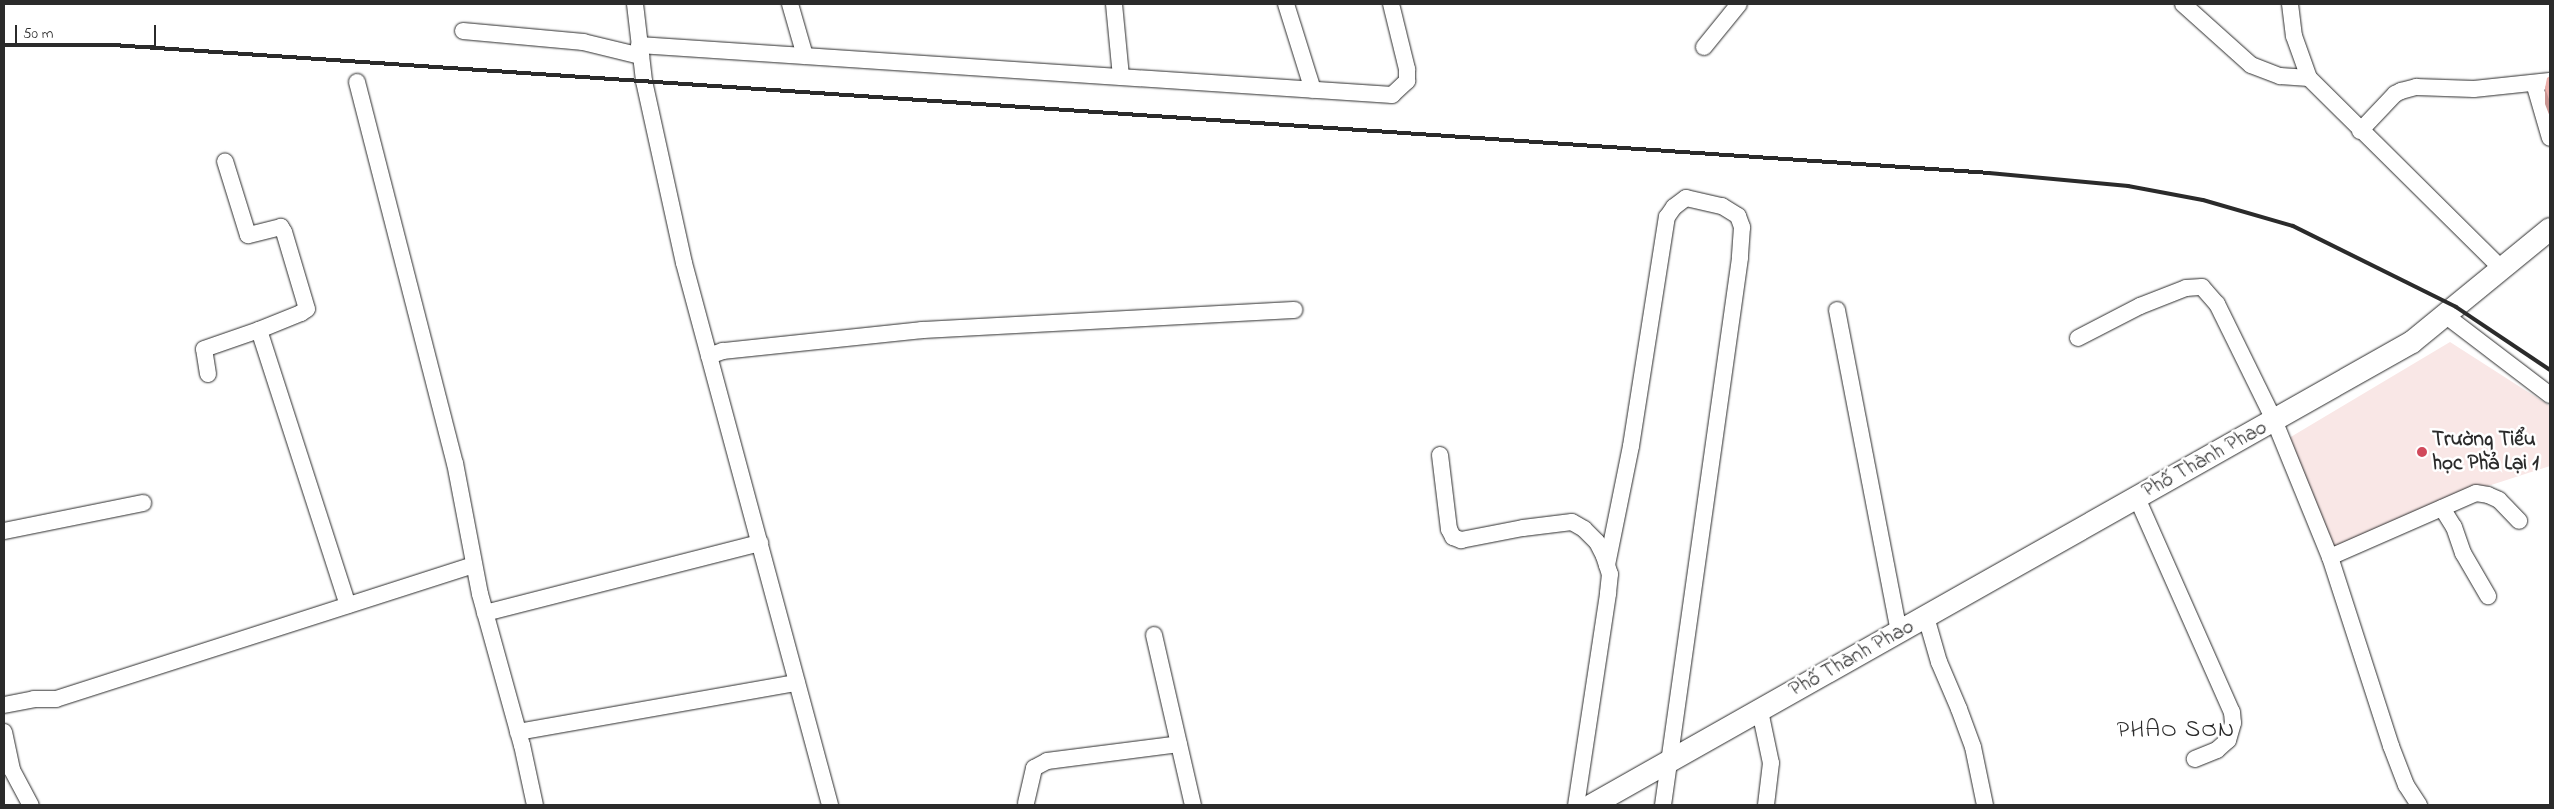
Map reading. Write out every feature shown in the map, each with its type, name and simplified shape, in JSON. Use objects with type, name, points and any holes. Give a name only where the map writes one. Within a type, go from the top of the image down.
[{"type":"street","points":[[634,4],[644,81],[684,263],[830,805]]},
{"type":"street","points":[[790,4],[805,56]]},
{"type":"street","points":[[1114,4],[1121,77]]},
{"type":"street","points":[[1286,4],[1313,90]]},
{"type":"street","points":[[463,31],[583,42],[640,50],[805,56],[1392,95],[1400,90],[1407,81],[1407,69],[1391,4]]},
{"type":"street","points":[[1704,47],[1739,4]]},
{"type":"street","points":[[2183,4],[2251,65],[2280,76],[2309,78]]},
{"type":"street","points":[[2290,4],[2294,36],[2309,78],[2360,131],[2502,268]]},
{"type":"street","points":[[357,82],[454,463],[485,613],[518,732],[535,805]]},
{"type":"street","points":[[2360,131],[2395,94],[2401,91],[2416,87],[2474,89],[2542,82],[2550,138]]},
{"type":"street","points":[[208,374],[204,349],[301,314],[306,309],[284,232],[281,227],[248,235],[225,162]]},
{"type":"street","points":[[1607,565],[1631,446],[1667,217],[1674,207],[1686,198],[1722,206],[1738,216],[1742,227],[1740,258],[1663,765],[1663,805]]},
{"type":"street","name":"Phố Thành Phao","points":[[1592,805],[2412,342],[2550,229]]},
{"type":"street","points":[[2078,338],[2140,306],[2186,288],[2202,287],[2217,304],[2274,420],[2330,557],[2385,728],[2412,802]]},
{"type":"street","points":[[709,356],[723,351],[922,330],[1294,310]]},
{"type":"street","points":[[1837,310],[1899,632]]},
{"type":"street","points":[[2445,316],[2550,395]]},
{"type":"street","points":[[259,330],[348,605]]},
{"type":"street","points":[[1440,455],[1449,529],[1453,537],[1461,540],[1531,526],[1572,522],[1584,529],[1597,542],[1607,565],[1610,574],[1608,594],[1576,805]]},
{"type":"street","points":[[2330,557],[2476,493],[2488,495],[2499,500],[2519,521]]},
{"type":"street","points":[[2137,498],[2232,712],[2233,724],[2228,740],[2217,750],[2195,759]]},
{"type":"street","points":[[4,530],[142,503]]},
{"type":"street","points":[[2442,508],[2454,527],[2463,553],[2488,596]]},
{"type":"street","points":[[485,613],[760,543]]},
{"type":"street","points":[[4,704],[34,699],[56,699],[474,565]]},
{"type":"street","points":[[1926,617],[1939,662],[1960,709],[1973,747],[1986,805]]},
{"type":"street","points":[[1154,635],[1193,805]]},
{"type":"street","points":[[518,732],[797,683]]},
{"type":"street","points":[[1760,711],[1771,763],[1766,805]]},
{"type":"street","points":[[4,732],[12,770],[31,805]]},
{"type":"street","points":[[1026,803],[1034,768],[1047,761],[1179,744]]},
{"type":"shaded area","name":"Trường Tiểu học Phả Lại 1","points":[[2450,342],[2550,406],[2550,466],[2485,487],[2334,550],[2289,438]]},
{"type":"building","points":[[2550,76],[2550,102],[2545,88],[2547,78]]},
{"type":"railway","points":[[4,45],[113,45],[1989,173],[2128,186],[2203,200],[2293,226],[2456,307],[2550,370]]},
{"type":"place","name":"Trường Tiểu học Phả Lại 1","points":[[2422,452]]},
{"type":"district","name":"PHAO SƠN","points":[[2176,731]]}]
